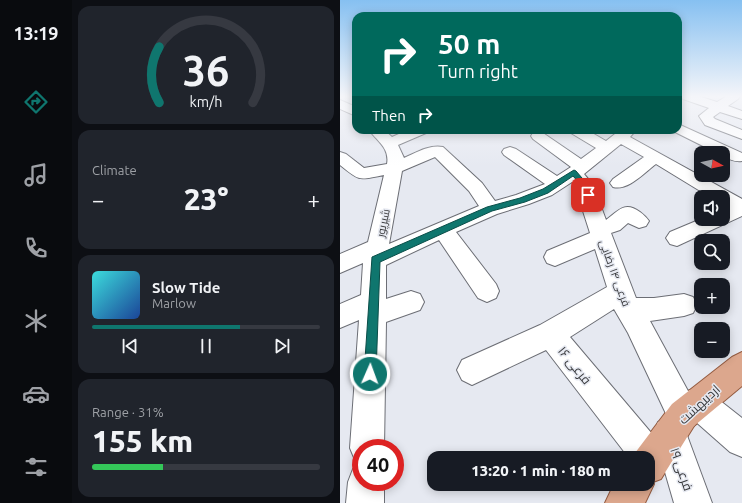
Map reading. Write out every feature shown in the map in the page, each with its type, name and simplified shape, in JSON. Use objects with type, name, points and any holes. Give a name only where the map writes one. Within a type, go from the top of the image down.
[{"type":"main road","name":"اردیبهشت","points":[[624,503],[664,444],[742,368]]},
{"type":"street","points":[[684,119],[740,157]]},
{"type":"street","points":[[708,119],[710,122],[742,135]]},
{"type":"street","name":"شیرپور","points":[[367,439],[376,253],[396,159],[387,134]]},
{"type":"street","points":[[597,134],[618,138],[711,190]]},
{"type":"street","points":[[538,136],[570,175]]},
{"type":"street","points":[[340,264],[443,230],[490,209],[522,200],[546,191],[570,175],[618,138]]},
{"type":"street","points":[[340,157],[360,174],[394,168],[437,150],[476,188],[490,209]]},
{"type":"street","points":[[510,152],[570,175]]},
{"type":"street","points":[[619,183],[654,157]]},
{"type":"street","name":"فرعی ۱۴ رضایی","points":[[570,175],[584,185],[624,301],[637,324],[664,444]]},
{"type":"street","points":[[730,201],[742,208],[730,214]]},
{"type":"street","points":[[555,257],[600,233],[628,213],[639,221]]},
{"type":"street","points":[[677,238],[704,226]]},
{"type":"street","points":[[443,230],[487,291]]},
{"type":"street","points":[[624,301],[654,310],[684,305]]},
{"type":"street","name":"فرعی ۱۶","points":[[624,301],[550,334],[664,444]]},
{"type":"street","points":[[340,316],[411,302]]},
{"type":"street","points":[[472,370],[550,334]]},
{"type":"street","points":[[664,444],[742,440]]},
{"type":"street","name":"فرعی ۱۹","points":[[664,444],[693,503]]},
{"type":"street","points":[[365,503],[366,491]]},
{"type":"route","points":[[370,374],[375,260],[490,209],[522,200],[546,191],[574,173],[584,185],[588,195]]}]
